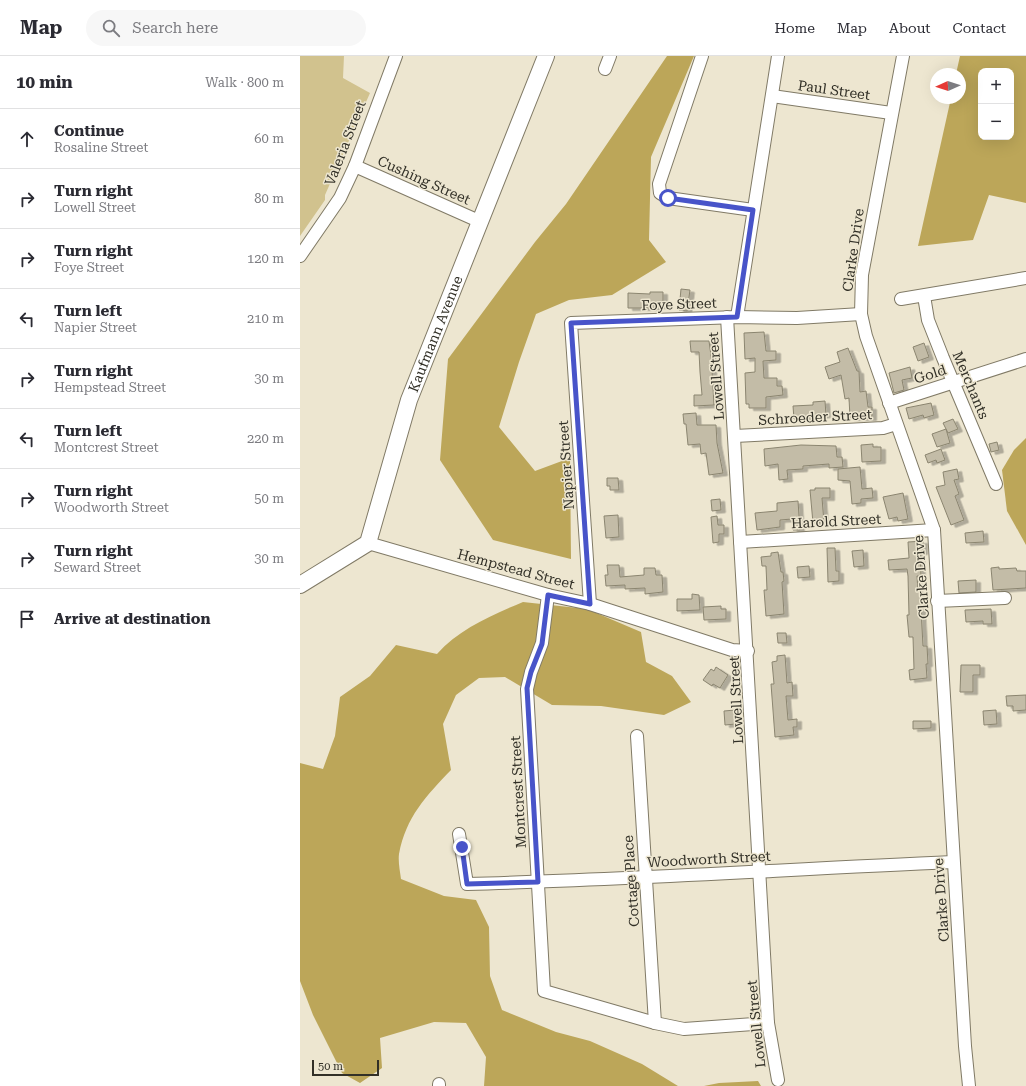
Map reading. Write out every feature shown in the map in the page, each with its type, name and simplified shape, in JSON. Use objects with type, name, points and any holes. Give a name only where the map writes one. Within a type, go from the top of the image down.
[{"type":"main road","name":"Kaufmann Avenue","points":[[368,543],[409,400],[546,56]]},
{"type":"main road","points":[[300,585],[368,543]]},
{"type":"street","name":"Valeria Street","points":[[300,256],[340,198],[356,166],[396,56]]},
{"type":"street","points":[[605,69],[610,56]]},
{"type":"street","points":[[702,56],[659,184],[660,193],[668,198],[753,210]]},
{"type":"street","name":"Lowell Street","points":[[778,56],[753,210],[732,317],[735,436],[740,542],[748,651],[768,1023],[778,1080]]},
{"type":"street","name":"Clarke Drive","points":[[903,56],[862,275],[861,314],[866,336],[934,530],[964,1046],[969,1086]]},
{"type":"street","name":"Paul Street","points":[[772,96],[891,114]]},
{"type":"street","name":"Cushing Street","points":[[356,166],[480,222]]},
{"type":"street","points":[[900,299],[1026,278]]},
{"type":"street","name":"Merchants","points":[[924,296],[928,320],[996,484]]},
{"type":"street","name":"Foye Street","points":[[571,323],[732,317],[796,318],[861,314]]},
{"type":"street","name":"Napier Street","points":[[571,323],[590,604]]},
{"type":"street","name":"Gold","points":[[889,403],[1026,359]]},
{"type":"street","name":"Schroeder Street","points":[[735,436],[883,428],[896,424]]},
{"type":"street","name":"Harold Street","points":[[740,542],[934,530]]},
{"type":"street","name":"Hempstead Street","points":[[368,543],[548,595],[590,604],[732,650],[748,651]]},
{"type":"street","name":"Montcrest Street","points":[[548,595],[542,644],[531,672],[527,688],[544,991],[656,1023]]},
{"type":"street","points":[[938,601],[1005,598]]},
{"type":"street","name":"Cottage Place","points":[[637,736],[656,1023]]},
{"type":"street","name":"Woodworth Street","points":[[459,834],[467,884],[646,878],[760,870],[953,862]]},
{"type":"street","points":[[656,1023],[684,1029],[768,1023]]},
{"type":"shaded area","points":[[300,56],[344,56],[343,78],[370,93],[325,195],[325,200],[300,236]]},
{"type":"shaded area","points":[[667,56],[694,56],[651,157],[649,240],[666,262],[612,295],[569,300],[536,314],[519,362],[499,427],[535,471],[570,458],[571,559],[493,540],[440,460],[448,359],[535,242],[566,204]]},
{"type":"shaded area","points":[[960,56],[1026,56],[1026,203],[989,195],[973,240],[918,246],[950,104],[966,104],[966,68],[957,68]]},
{"type":"shaded area","points":[[1026,438],[1026,545],[1007,511],[1002,470],[1014,450]]},
{"type":"shaded area","points":[[523,602],[587,609],[641,632],[646,662],[672,676],[691,702],[664,715],[601,706],[552,705],[505,677],[479,678],[456,695],[443,724],[451,770],[425,798],[412,818],[402,841],[399,854],[401,879],[444,896],[476,900],[489,927],[490,976],[502,1010],[556,1032],[590,1041],[642,1064],[678,1086],[484,1086],[486,1057],[466,1023],[434,1022],[380,1038],[382,1068],[360,1083],[342,1073],[313,1015],[300,981],[300,763],[323,769],[335,736],[340,697],[370,676],[396,645],[437,654],[455,637],[466,630]]},
{"type":"shaded area","points":[[758,1081],[761,1086],[704,1086],[719,1083]]},
{"type":"building","points":[[681,289],[690,290],[687,311],[679,310]]},
{"type":"building","points":[[650,292],[663,292],[663,306],[655,306],[655,308],[628,308],[628,293],[650,294]]},
{"type":"building","points":[[764,332],[766,351],[776,351],[776,360],[763,361],[764,378],[777,378],[777,386],[782,386],[783,395],[766,397],[766,408],[749,408],[749,404],[746,404],[745,373],[755,372],[755,358],[745,359],[744,333]]},
{"type":"building","points":[[690,341],[709,341],[713,370],[714,405],[694,406],[694,395],[702,395],[699,352],[691,352]]},
{"type":"building","points":[[924,343],[929,357],[918,361],[913,347]]},
{"type":"building","points":[[848,348],[857,371],[859,371],[860,392],[866,391],[868,407],[872,407],[872,418],[850,418],[849,398],[845,399],[841,375],[829,379],[825,367],[840,362],[837,352]]},
{"type":"building","points":[[910,367],[912,378],[902,380],[904,390],[894,393],[889,373]]},
{"type":"building","points":[[825,401],[826,415],[794,419],[793,406],[813,405],[813,402]]},
{"type":"building","points":[[931,403],[934,415],[924,418],[923,415],[909,419],[906,408]]},
{"type":"building","points":[[696,413],[697,425],[716,425],[717,443],[723,473],[709,475],[706,453],[701,454],[700,444],[688,445],[686,424],[684,424],[683,414]]},
{"type":"building","points":[[953,419],[958,429],[948,433],[943,423]]},
{"type":"building","points":[[946,429],[950,443],[937,447],[932,434]]},
{"type":"building","points":[[997,442],[999,450],[991,452],[989,444]]},
{"type":"building","points":[[873,444],[873,447],[881,447],[881,461],[862,462],[861,445]]},
{"type":"building","points":[[801,445],[836,446],[837,457],[842,457],[843,467],[829,468],[829,464],[803,466],[803,469],[787,470],[788,479],[779,480],[778,464],[765,466],[764,449]]},
{"type":"building","points":[[941,449],[945,460],[937,463],[936,460],[928,463],[925,455]]},
{"type":"building","points":[[860,467],[862,489],[872,488],[873,498],[861,499],[861,503],[852,504],[850,481],[838,480],[838,469]]},
{"type":"building","points":[[957,469],[959,479],[954,480],[959,494],[955,496],[964,520],[951,525],[936,487],[945,485],[943,472]]},
{"type":"building","points":[[607,478],[618,478],[619,490],[610,490],[610,486],[607,486]]},
{"type":"building","points":[[815,488],[830,488],[830,498],[822,498],[824,522],[813,523],[810,490],[815,490]]},
{"type":"building","points":[[903,493],[908,519],[898,521],[897,517],[889,519],[883,497]]},
{"type":"building","points":[[720,499],[721,510],[712,511],[711,500]]},
{"type":"building","points":[[798,501],[800,530],[793,530],[792,519],[780,520],[780,527],[757,530],[755,513],[777,511],[777,503]]},
{"type":"building","points":[[618,515],[619,537],[606,538],[604,516]]},
{"type":"building","points":[[717,516],[718,525],[724,525],[724,534],[719,534],[719,542],[713,543],[711,517]]},
{"type":"building","points":[[983,531],[984,542],[966,543],[965,533]]},
{"type":"building","points":[[923,541],[923,552],[920,552],[921,576],[917,576],[918,591],[922,591],[921,609],[923,646],[927,646],[927,678],[910,680],[909,670],[914,669],[913,637],[909,637],[907,615],[909,615],[907,569],[889,570],[888,560],[909,558],[908,542]]},
{"type":"building","points":[[827,548],[835,548],[836,571],[839,571],[839,581],[828,582]]},
{"type":"building","points":[[863,550],[864,566],[854,567],[852,551]]},
{"type":"building","points":[[778,552],[784,581],[782,582],[784,614],[766,616],[764,590],[767,590],[766,566],[762,566],[761,557],[771,556],[771,553]]},
{"type":"building","points":[[607,565],[619,565],[620,577],[644,575],[644,568],[655,568],[656,575],[662,575],[663,592],[645,594],[645,588],[625,589],[625,585],[606,586],[605,575],[608,575]]},
{"type":"building","points":[[809,566],[810,577],[798,578],[797,567]]},
{"type":"building","points":[[999,567],[999,569],[1016,568],[1017,571],[1026,571],[1026,588],[993,590],[991,568]]},
{"type":"building","points":[[976,580],[976,592],[959,593],[958,581]]},
{"type":"building","points":[[692,594],[699,595],[700,610],[677,611],[677,599],[692,599]]},
{"type":"building","points":[[721,606],[721,609],[726,609],[726,619],[704,620],[703,607]]},
{"type":"building","points":[[991,609],[992,624],[983,624],[983,621],[966,622],[965,610]]},
{"type":"building","points":[[777,633],[786,633],[787,643],[778,643]]},
{"type":"building","points":[[785,655],[787,683],[792,682],[793,696],[786,696],[788,720],[797,719],[797,727],[793,727],[794,735],[775,737],[771,684],[774,684],[772,662],[777,661],[777,656]]},
{"type":"building","points":[[961,665],[980,665],[980,675],[973,675],[973,692],[960,692]]},
{"type":"building","points":[[716,667],[728,675],[720,688],[713,684],[712,686],[703,680],[711,669],[714,671]]},
{"type":"building","points":[[1026,695],[1026,710],[1013,711],[1013,706],[1007,706],[1006,696]]},
{"type":"building","points":[[735,710],[736,724],[725,725],[724,711]]},
{"type":"building","points":[[996,710],[997,724],[984,725],[983,711]]},
{"type":"building","points":[[913,721],[931,721],[931,728],[913,729]]},
{"type":"route","points":[[462,847],[467,884],[538,882],[527,688],[531,672],[542,644],[548,595],[590,604],[571,323],[737,317],[753,210],[668,198]]}]
